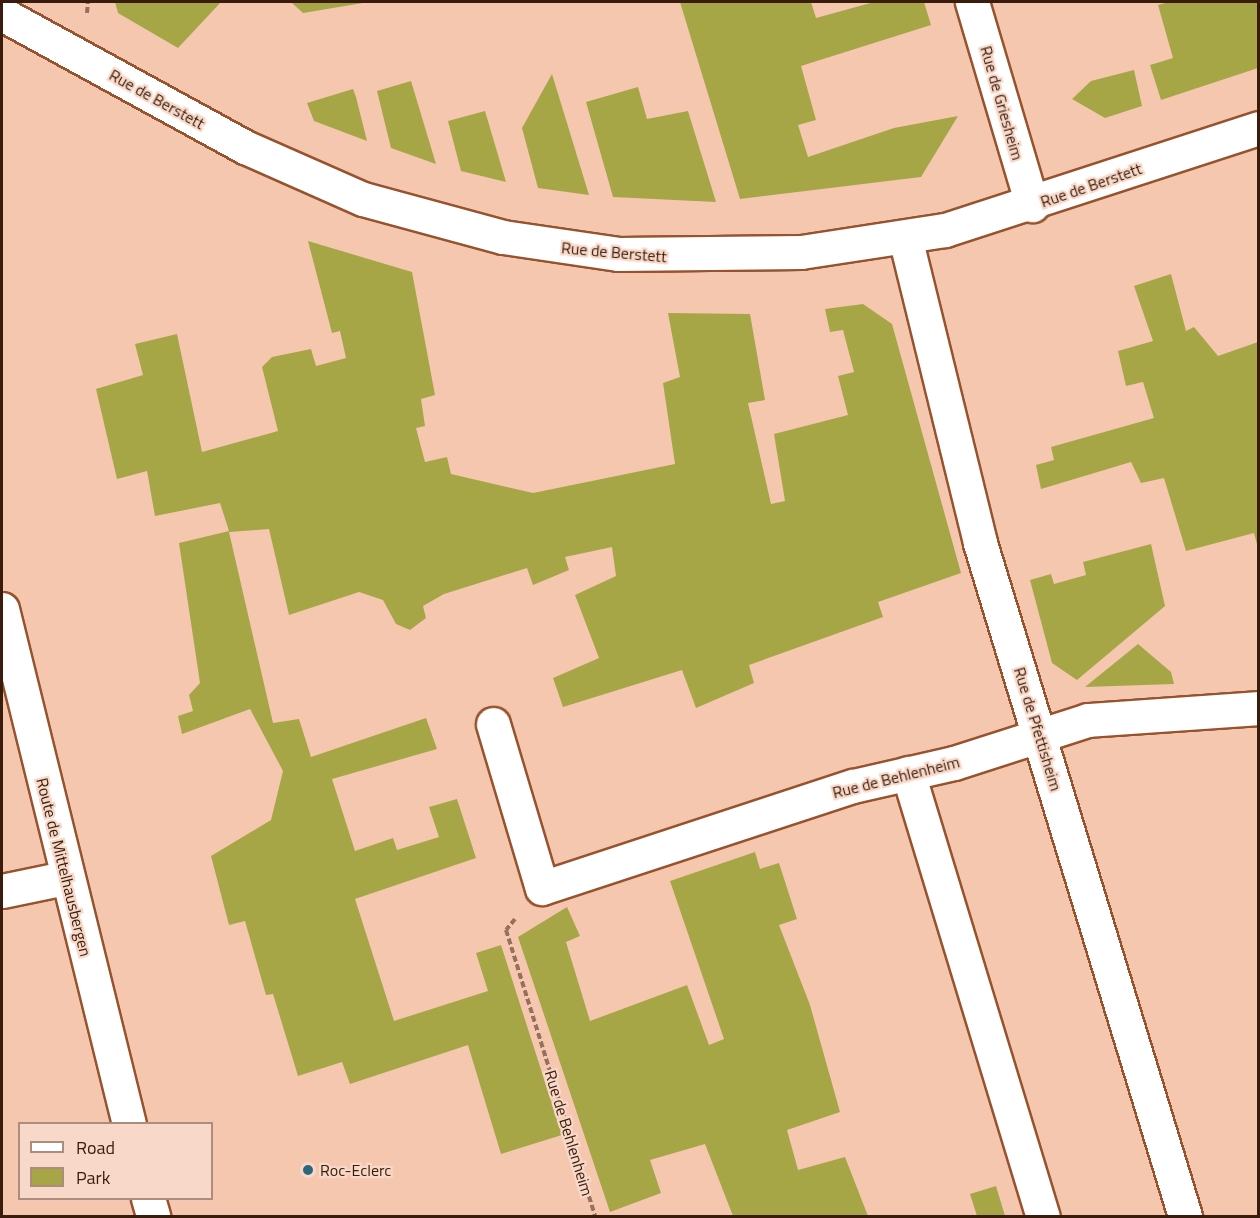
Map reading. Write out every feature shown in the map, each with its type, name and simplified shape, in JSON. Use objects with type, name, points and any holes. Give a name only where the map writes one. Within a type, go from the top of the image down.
[{"type":"street","name":"Rue de Griesheim","points":[[972,2],[1032,205]]},
{"type":"street","name":"Rue de Berstett","points":[[2,14],[287,167],[441,223],[555,247],[674,257],[801,252],[905,237],[1032,205],[1258,128]]},
{"type":"street","name":"Rue de Pfettisheim","points":[[905,237],[980,543],[1041,735],[1185,1216]]},
{"type":"street","name":"Route de Mittelhausbergen","points":[[2,609],[65,878],[128,1122]]},
{"type":"street","name":"Rue de Behlenheim","points":[[543,888],[908,772],[1096,719],[1258,708]]},
{"type":"street","points":[[493,724],[543,888]]},
{"type":"street","points":[[908,772],[1043,1216]]},
{"type":"street","points":[[2,891],[65,878]]},
{"type":"street","points":[[149,1200],[153,1216]]},
{"type":"path","name":"Rue de Behlenheim","points":[[543,888],[506,930],[595,1216]]},
{"type":"green space","points":[[115,2],[221,2],[178,48],[118,13]]},
{"type":"green space","points":[[291,2],[369,2],[303,13]]},
{"type":"green space","points":[[680,2],[811,2],[816,18],[874,2],[924,2],[931,25],[801,66],[816,120],[798,125],[808,157],[894,128],[958,116],[921,177],[740,199]]},
{"type":"green space","points":[[1169,2],[1258,2],[1258,68],[1161,100],[1150,65],[1173,58],[1158,5]]},
{"type":"green space","points":[[1134,70],[1142,106],[1105,118],[1072,99],[1091,81]]},
{"type":"green space","points":[[552,74],[589,195],[538,188],[522,128]]},
{"type":"green space","points":[[411,81],[436,164],[391,148],[377,91]]},
{"type":"green space","points":[[638,87],[647,119],[688,111],[716,202],[613,197],[586,102]]},
{"type":"green space","points":[[353,89],[367,141],[314,121],[307,103]]},
{"type":"green space","points":[[485,111],[506,182],[461,171],[448,121]]},
{"type":"green space","points":[[308,241],[412,272],[435,395],[421,399],[425,426],[416,428],[425,462],[447,457],[451,474],[533,493],[675,464],[663,383],[680,377],[668,313],[750,314],[765,400],[748,403],[771,504],[785,501],[774,434],[848,415],[838,376],[854,372],[843,330],[830,332],[825,309],[863,304],[892,324],[961,573],[878,602],[883,617],[749,665],[754,683],[696,708],[682,670],[563,707],[553,678],[599,658],[575,595],[616,576],[612,547],[565,557],[569,570],[533,585],[527,568],[444,594],[423,606],[426,618],[410,630],[396,624],[383,600],[359,592],[289,615],[269,529],[229,532],[273,723],[299,719],[311,757],[426,718],[437,749],[332,779],[355,851],[393,838],[397,850],[439,837],[429,807],[457,799],[476,858],[355,899],[394,1021],[488,991],[476,953],[501,945],[562,1135],[501,1154],[468,1045],[350,1084],[342,1062],[298,1076],[273,994],[266,995],[245,921],[229,925],[211,856],[271,820],[283,771],[250,709],[182,734],[178,716],[193,711],[189,695],[200,683],[179,543],[229,531],[220,503],[155,516],[147,471],[117,479],[96,389],[143,375],[135,344],[177,334],[202,452],[278,431],[262,367],[272,357],[311,349],[316,366],[346,358],[340,331],[332,333]]},
{"type":"green space","points":[[1171,274],[1186,331],[1194,327],[1218,356],[1258,342],[1258,548],[1254,533],[1186,551],[1164,478],[1141,483],[1131,462],[1041,489],[1036,465],[1054,460],[1051,447],[1154,418],[1143,382],[1126,386],[1118,351],[1153,341],[1134,286]]},
{"type":"green space","points":[[1151,544],[1165,606],[1077,680],[1052,663],[1030,580],[1051,574],[1054,584],[1086,575],[1083,562]]},
{"type":"green space","points":[[1138,644],[1171,672],[1174,684],[1085,687]]},
{"type":"green space","points":[[755,852],[760,869],[779,863],[797,919],[779,925],[810,1005],[840,1112],[787,1130],[798,1170],[845,1157],[868,1216],[733,1216],[705,1144],[650,1160],[661,1193],[610,1212],[518,937],[567,907],[580,936],[566,942],[590,1021],[687,985],[709,1045],[724,1039],[670,881]]},
{"type":"green space","points":[[996,1186],[1005,1216],[977,1216],[970,1194]]},
{"type":"place","name":"Roc-Eclerc","points":[[308,1170]]}]
